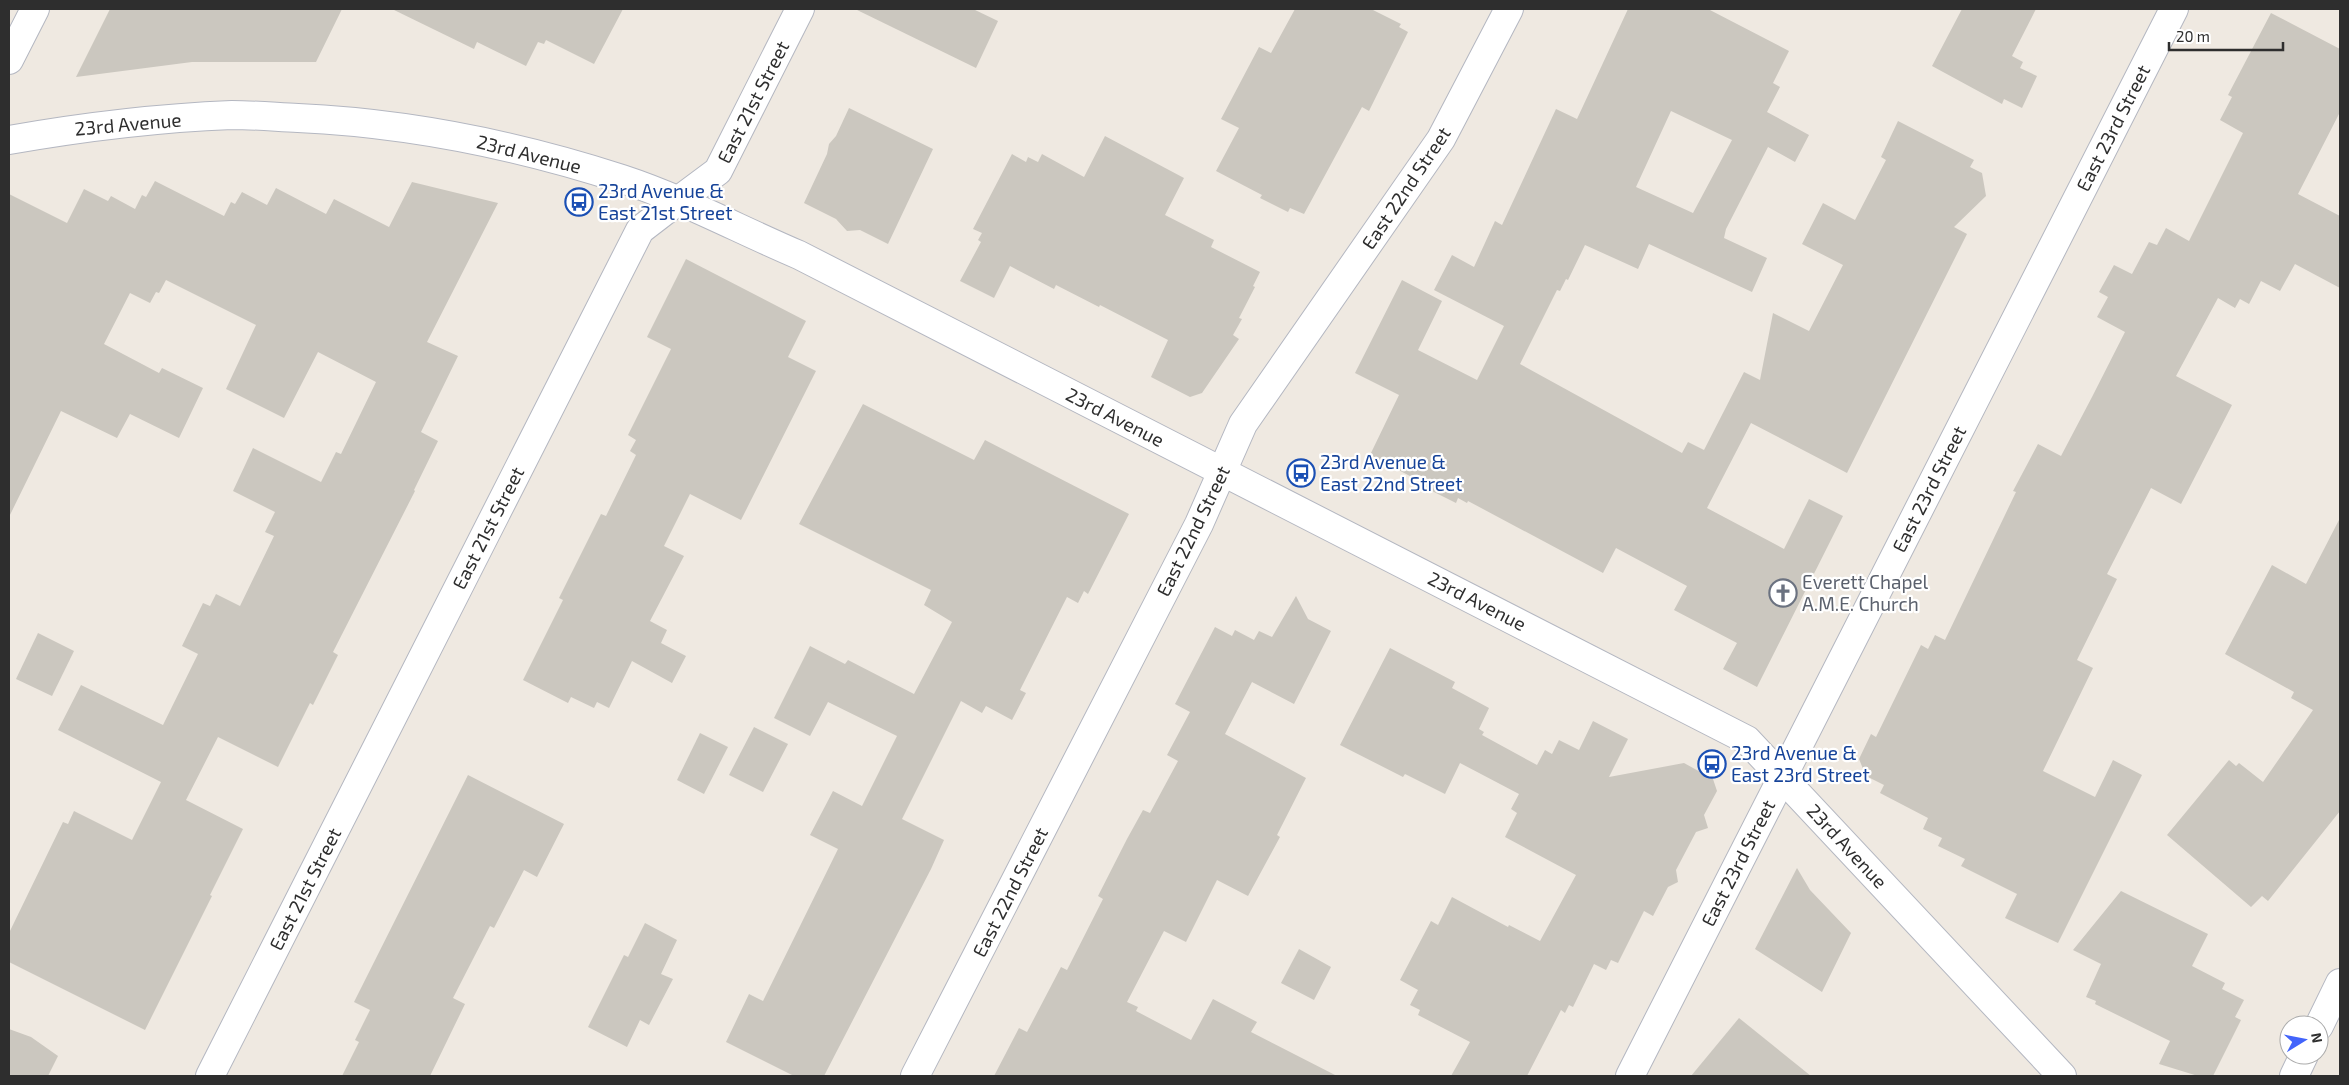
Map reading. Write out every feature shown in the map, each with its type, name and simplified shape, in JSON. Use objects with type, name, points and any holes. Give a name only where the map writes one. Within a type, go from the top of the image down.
[{"type":"street","points":[[9,60],[35,9]]},
{"type":"street","name":"East 21st Street","points":[[210,1076],[640,230],[718,171],[800,9]]},
{"type":"street","name":"East 22nd Street","points":[[915,1076],[1199,524],[1243,424],[1441,139],[1509,9]]},
{"type":"street","name":"East 23rd Street","points":[[1630,1076],[2174,9]]},
{"type":"street","name":"23rd Avenue","points":[[9,140],[85,127],[234,115],[353,121],[427,131],[506,146],[622,179],[679,200],[799,255],[1729,729],[1747,740],[2062,1076]]},
{"type":"street","points":[[2324,1015],[2340,983]]},
{"type":"building","points":[[110,9],[342,9],[316,62],[192,62],[76,77]]},
{"type":"building","points":[[392,9],[623,9],[594,64],[546,40],[544,44],[538,42],[526,66],[477,42],[474,49]]},
{"type":"building","points":[[855,9],[973,9],[998,21],[976,68]]},
{"type":"building","points":[[1295,9],[1371,9],[1401,24],[1399,27],[1408,32],[1369,111],[1362,107],[1304,214],[1290,208],[1288,212],[1260,198],[1262,195],[1216,171],[1239,128],[1221,119],[1259,47],[1271,53]]},
{"type":"building","points":[[1628,9],[1708,9],[1789,51],[1773,83],[1780,87],[1767,112],[1809,135],[1795,162],[1768,147],[1726,229],[1724,238],[1767,258],[1752,292],[1649,244],[1638,269],[1585,245],[1568,280],[1566,279],[1560,291],[1557,290],[1520,364],[1682,453],[1688,442],[1704,450],[1744,372],[1760,380],[1773,313],[1809,331],[1843,265],[1802,244],[1823,203],[1855,220],[1886,160],[1881,157],[1898,121],[1974,160],[1970,167],[1982,173],[1986,196],[1954,227],[1967,234],[1847,473],[1751,423],[1707,508],[1784,549],[1809,499],[1843,516],[1757,687],[1723,669],[1737,643],[1674,610],[1687,586],[1616,548],[1603,573],[1468,501],[1467,503],[1458,498],[1456,503],[1426,488],[1427,485],[1370,455],[1399,395],[1355,373],[1402,280],[1442,301],[1418,350],[1477,380],[1504,326],[1434,290],[1452,255],[1474,267],[1495,221],[1502,225],[1556,109],[1577,119]],"holes":[[[1671,111],[1732,140],[1693,213],[1636,187]]]},
{"type":"building","points":[[1962,9],[2036,9],[2012,56],[2023,62],[2020,68],[2037,76],[2022,108],[2004,99],[2002,104],[1932,66]]},
{"type":"building","points":[[2271,13],[2340,49],[2340,112],[2298,194],[2340,216],[2340,288],[2295,264],[2280,291],[2261,281],[2249,304],[2240,299],[2235,308],[2218,298],[2176,376],[2232,405],[2181,504],[2151,488],[2107,574],[2117,579],[2077,660],[2093,668],[2043,771],[2095,797],[2113,760],[2142,775],[2058,943],[2005,918],[2017,894],[1961,866],[1965,859],[1938,846],[1942,838],[1923,829],[1928,818],[1880,793],[1884,785],[1866,776],[1859,759],[1871,734],[1876,737],[1921,645],[1928,649],[1935,635],[1945,640],[2016,492],[2013,491],[2038,444],[2061,456],[2092,397],[2125,332],[2097,317],[2108,297],[2099,292],[2114,265],[2132,274],[2149,242],[2157,245],[2166,228],[2189,241],[2243,133],[2220,120],[2232,97],[2228,95]]},
{"type":"building","points":[[849,108],[933,149],[888,244],[860,230],[847,231],[836,219],[804,203],[827,154],[829,144],[836,136]]},
{"type":"building","points":[[1105,136],[1184,178],[1165,215],[1214,240],[1211,247],[1260,272],[1253,286],[1255,287],[1239,318],[1242,319],[1233,335],[1239,339],[1202,393],[1190,397],[1151,377],[1168,340],[1100,305],[1099,307],[1056,285],[1054,289],[1010,266],[994,298],[960,281],[981,242],[978,240],[982,233],[973,229],[1012,154],[1026,162],[1028,157],[1038,162],[1042,154],[1084,177]]},
{"type":"building","points":[[155,181],[224,216],[231,202],[235,204],[242,192],[267,205],[276,188],[326,214],[334,199],[389,227],[412,182],[498,203],[427,342],[458,356],[421,432],[438,441],[415,491],[333,652],[338,655],[313,705],[310,703],[278,767],[218,737],[186,800],[243,829],[145,1030],[9,962],[9,933],[63,822],[68,824],[74,811],[132,840],[161,782],[58,730],[81,685],[163,725],[198,654],[182,646],[203,603],[210,606],[216,594],[240,606],[274,536],[265,532],[275,512],[233,491],[253,448],[321,482],[336,452],[341,454],[376,382],[318,352],[284,418],[226,389],[256,325],[166,280],[159,293],[156,292],[150,303],[130,293],[104,344],[159,373],[162,368],[203,388],[179,438],[130,414],[117,438],[61,411],[9,517],[9,194],[67,223],[84,189],[108,201],[111,196],[135,209],[142,195],[146,197]]},
{"type":"building","points":[[686,259],[806,321],[788,357],[816,371],[741,520],[690,494],[664,546],[684,556],[650,621],[667,630],[661,643],[686,656],[672,683],[632,661],[609,708],[597,702],[594,708],[571,697],[568,703],[523,680],[563,600],[559,598],[601,514],[606,516],[636,455],[630,451],[636,440],[628,435],[671,349],[647,337]]},
{"type":"building","points":[[863,404],[974,460],[985,440],[1129,514],[1088,594],[1084,591],[1078,603],[1067,597],[1020,690],[1026,693],[1012,720],[986,706],[982,713],[961,701],[902,819],[944,840],[931,869],[824,1076],[794,1076],[726,1042],[749,994],[763,1001],[838,849],[810,835],[833,791],[862,806],[897,736],[828,702],[810,736],[774,718],[810,646],[845,664],[848,660],[914,694],[952,622],[924,605],[931,590],[799,524]]},
{"type":"building","points":[[2340,518],[2340,811],[2268,901],[2262,896],[2251,907],[2167,835],[2229,760],[2236,766],[2239,763],[2263,782],[2313,710],[2291,698],[2294,692],[2225,654],[2272,565],[2306,584]]},
{"type":"building","points":[[1296,596],[1308,619],[1331,631],[1294,704],[1252,682],[1225,734],[1306,778],[1277,835],[1280,837],[1248,896],[1217,880],[1186,942],[1164,931],[1127,1002],[1138,1007],[1136,1011],[1191,1040],[1213,999],[1257,1022],[1251,1032],[1337,1076],[994,1076],[1019,1028],[1027,1032],[1061,967],[1067,970],[1103,899],[1098,896],[1127,839],[1143,810],[1150,813],[1178,761],[1167,755],[1190,712],[1175,704],[1215,627],[1232,636],[1235,630],[1254,640],[1259,631],[1272,637]]},
{"type":"building","points":[[38,633],[74,651],[52,696],[16,679]]},
{"type":"building","points":[[1390,648],[1455,682],[1452,688],[1489,708],[1479,729],[1484,732],[1482,735],[1537,765],[1545,750],[1552,754],[1559,740],[1579,750],[1593,721],[1628,739],[1609,777],[1684,763],[1713,779],[1717,791],[1704,815],[1708,828],[1696,832],[1676,870],[1678,882],[1668,887],[1653,916],[1644,911],[1618,963],[1611,960],[1606,970],[1594,964],[1573,1007],[1569,1005],[1565,1013],[1561,1010],[1527,1076],[1451,1076],[1470,1042],[1418,1015],[1420,1010],[1410,1005],[1418,990],[1400,980],[1431,921],[1438,925],[1452,897],[1508,927],[1509,925],[1540,941],[1576,875],[1505,837],[1517,813],[1511,809],[1519,794],[1460,763],[1445,794],[1405,774],[1403,777],[1340,745]]},
{"type":"building","points":[[754,727],[788,744],[763,792],[729,775]]},
{"type":"building","points":[[700,733],[728,747],[704,794],[677,780]]},
{"type":"building","points":[[468,775],[564,824],[537,877],[524,870],[494,928],[490,926],[453,998],[465,1004],[430,1076],[342,1076],[359,1042],[355,1040],[370,1010],[354,1002]]},
{"type":"building","points":[[1797,868],[1810,890],[1851,933],[1822,992],[1755,949]]},
{"type":"building","points":[[2121,891],[2208,934],[2192,966],[2225,983],[2222,989],[2244,1000],[2235,1017],[2241,1020],[2213,1076],[2198,1076],[2159,1064],[2170,1041],[2095,1004],[2096,1001],[2086,997],[2101,964],[2073,950]]},
{"type":"building","points":[[645,923],[677,940],[661,974],[673,979],[649,1025],[640,1020],[627,1047],[588,1027],[624,955],[628,957]]},
{"type":"building","points":[[1299,949],[1331,967],[1314,1000],[1281,983]]},
{"type":"building","points":[[1739,1018],[1811,1076],[1691,1076]]},
{"type":"building","points":[[9,1029],[31,1037],[58,1056],[48,1076],[9,1076]]},
{"type":"place","name":"23rd Avenue & East 21st Street","points":[[579,202]]},
{"type":"place","name":"23rd Avenue & East 22nd Street","points":[[1301,473]]},
{"type":"place","name":"Everett Chapel A.M.E. Church","points":[[1783,593]]},
{"type":"place","name":"23rd Avenue & East 23rd Street","points":[[1712,764]]}]
